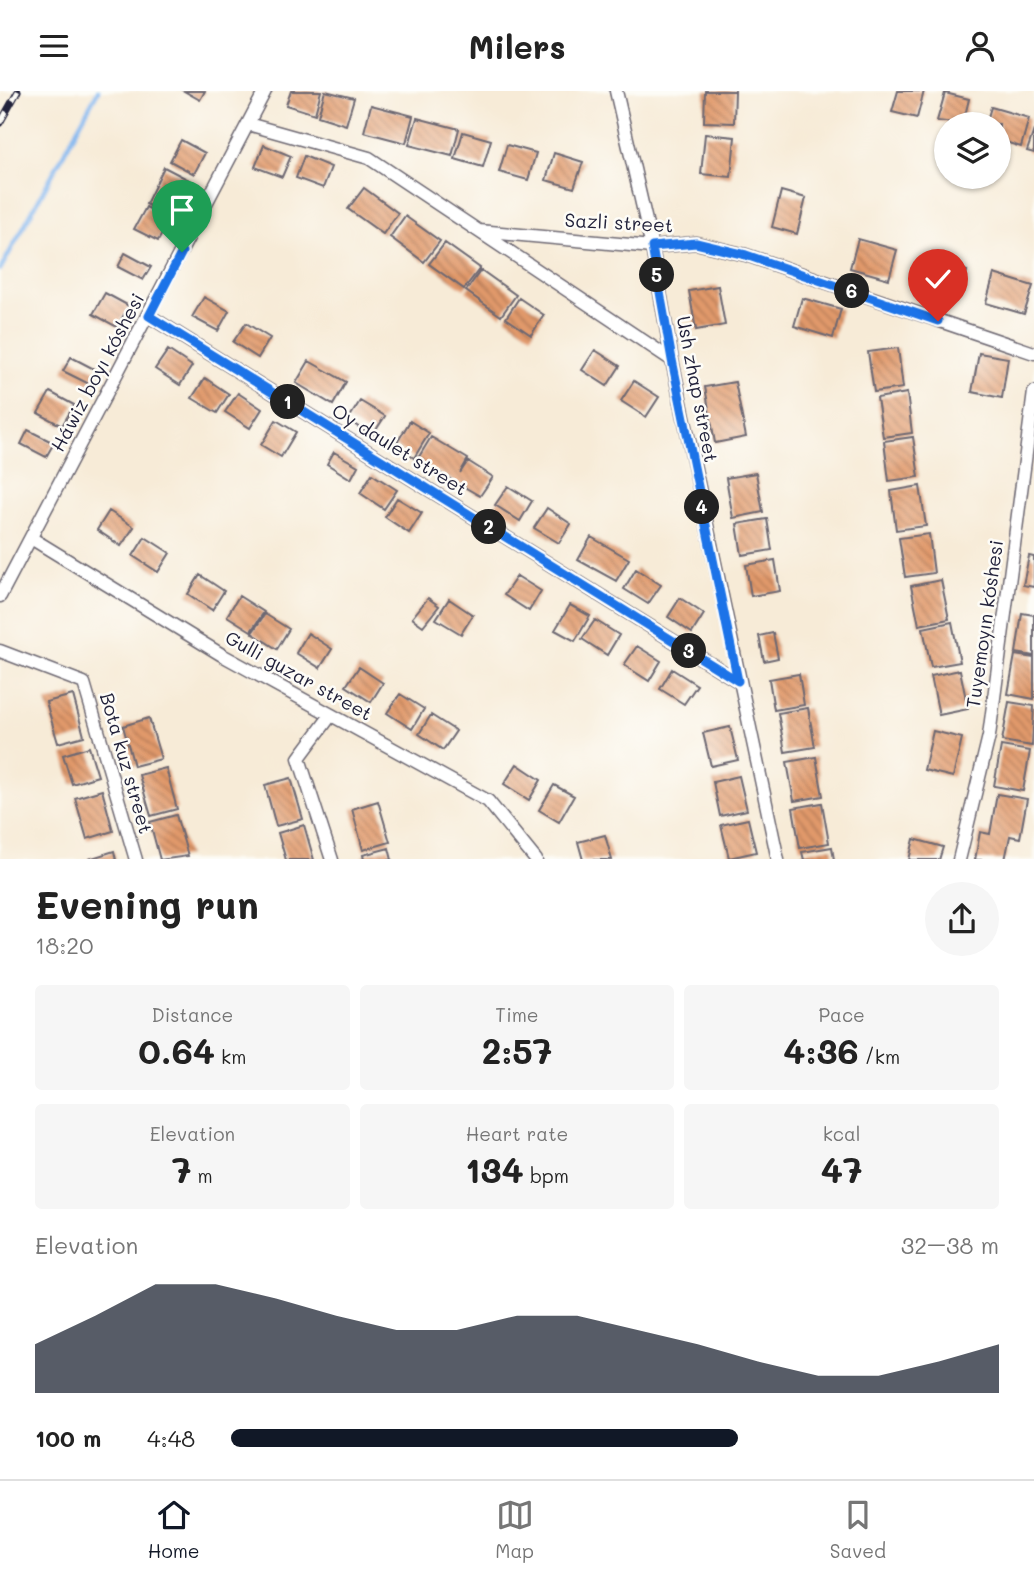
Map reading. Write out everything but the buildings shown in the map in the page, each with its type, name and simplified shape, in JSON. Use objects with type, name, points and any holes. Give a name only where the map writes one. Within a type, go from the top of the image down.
[{"type":"street","name":"Háwiz boyı kóshesi","points":[[0,596],[265,91]]},
{"type":"street","name":"Ush zhap street","points":[[616,91],[652,247],[672,360],[738,681],[778,859]]},
{"type":"street","name":"Sazli street","points":[[248,124],[369,157],[672,360]]},
{"type":"street","name":"Sazli street","points":[[479,231],[652,247],[696,243],[746,255],[1034,353]]},
{"type":"street","name":"Oy daulet street","points":[[149,316],[738,681]]},
{"type":"street","name":"Tuyemoyın kóshesi","points":[[959,859],[989,736],[1034,392]]},
{"type":"street","name":"Gulli guzar street","points":[[30,538],[222,655],[488,801],[536,859]]},
{"type":"street","name":"Bota kuz street","points":[[0,650],[84,683],[136,859]]},
{"type":"street","points":[[331,715],[299,758],[332,859]]},
{"type":"waterway","points":[[0,270],[98,91]]},
{"type":"railway","points":[[0,123],[18,91]]},
{"type":"route","points":[[182,252],[149,316],[738,681],[672,360],[652,247],[696,243],[746,255],[938,321]]}]
